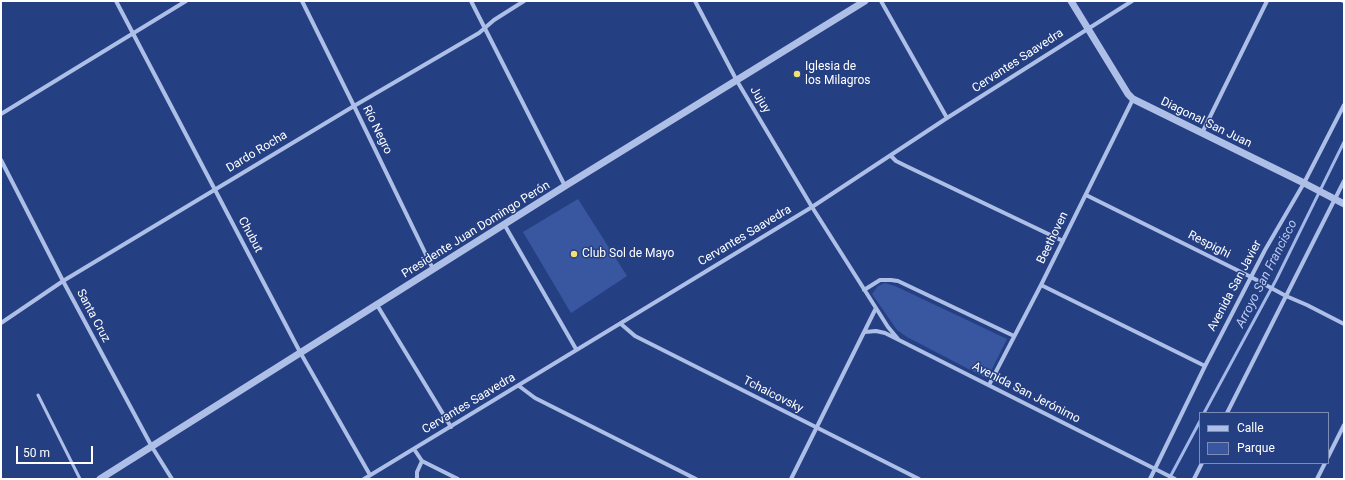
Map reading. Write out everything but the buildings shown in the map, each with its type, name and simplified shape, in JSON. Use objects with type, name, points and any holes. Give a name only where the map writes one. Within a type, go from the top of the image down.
[{"type":"street","name":"Chubut","points":[[116,1],[300,352],[370,475]]},
{"type":"street","points":[[1,114],[186,1]]},
{"type":"street","name":"Río Negro","points":[[302,1],[433,269]]},
{"type":"street","points":[[471,1],[566,186]]},
{"type":"street","name":"Dardo Rocha","points":[[1,323],[63,281],[354,106],[479,33],[485,27],[524,1]]},
{"type":"street","name":"Jujuy","points":[[695,1],[736,81],[864,290],[888,327],[898,339]]},
{"type":"street","name":"Presidente Juan Domingo Perón","points":[[100,479],[504,224],[865,1]]},
{"type":"street","points":[[881,1],[947,118]]},
{"type":"street","name":"Diagonal San Juan","points":[[1071,1],[1128,94],[1133,99],[1307,184],[1344,204]]},
{"type":"street","name":"Cervantes Saavedra","points":[[364,479],[812,207],[947,118],[1087,28],[1132,1]]},
{"type":"street","points":[[1202,133],[1267,1]]},
{"type":"street","name":"Beethoven","points":[[989,385],[1041,285],[1133,99]]},
{"type":"street","name":"Avenida San Javier","points":[[1150,479],[1205,366],[1265,250],[1307,184],[1344,104]]},
{"type":"street","points":[[891,156],[896,161],[906,166],[1063,241]]},
{"type":"street","name":"Santa Cruz","points":[[1,160],[63,281],[152,447],[172,479]]},
{"type":"street","points":[[1228,412],[1344,181]]},
{"type":"street","name":"Respighi","points":[[1086,195],[1344,324]]},
{"type":"street","points":[[504,224],[576,349]]},
{"type":"street","points":[[864,290],[880,280],[898,281],[1014,336]]},
{"type":"street","points":[[1041,285],[1205,366]]},
{"type":"street","points":[[377,305],[451,427]]},
{"type":"street","points":[[791,479],[876,308]]},
{"type":"street","name":"Tchaicovsky","points":[[620,324],[635,336],[919,479]]},
{"type":"street","name":"Avenida San Jerónimo","points":[[865,332],[876,331],[898,339],[1175,479]]},
{"type":"street","points":[[519,386],[535,398],[696,479]]},
{"type":"street","points":[[1329,454],[1344,425]]},
{"type":"street","points":[[1339,434],[1344,436]]},
{"type":"street","points":[[414,449],[422,461],[458,479]]},
{"type":"street","points":[[417,479],[417,472],[422,461]]},
{"type":"street","points":[[1194,479],[1202,464]]},
{"type":"street","points":[[1317,479],[1324,464]]},
{"type":"lane","points":[[38,395],[80,479]]},
{"type":"green space","name":"Club Sol de Mayo","points":[[578,199],[627,276],[571,313],[523,232]]},
{"type":"green space","points":[[885,283],[895,286],[1007,339],[988,377],[984,377],[907,337],[897,330],[872,294],[878,286]]},
{"type":"waterway","name":"Arroyo San Francisco","points":[[1205,412],[1276,280],[1344,142]]},
{"type":"waterway","name":"Arroyo San Francisco","points":[[1169,479],[1199,423]]},
{"type":"place","name":"Iglesia de los Milagros","points":[[797,74]]},
{"type":"place","name":"Club Sol de Mayo","points":[[574,254]]}]
